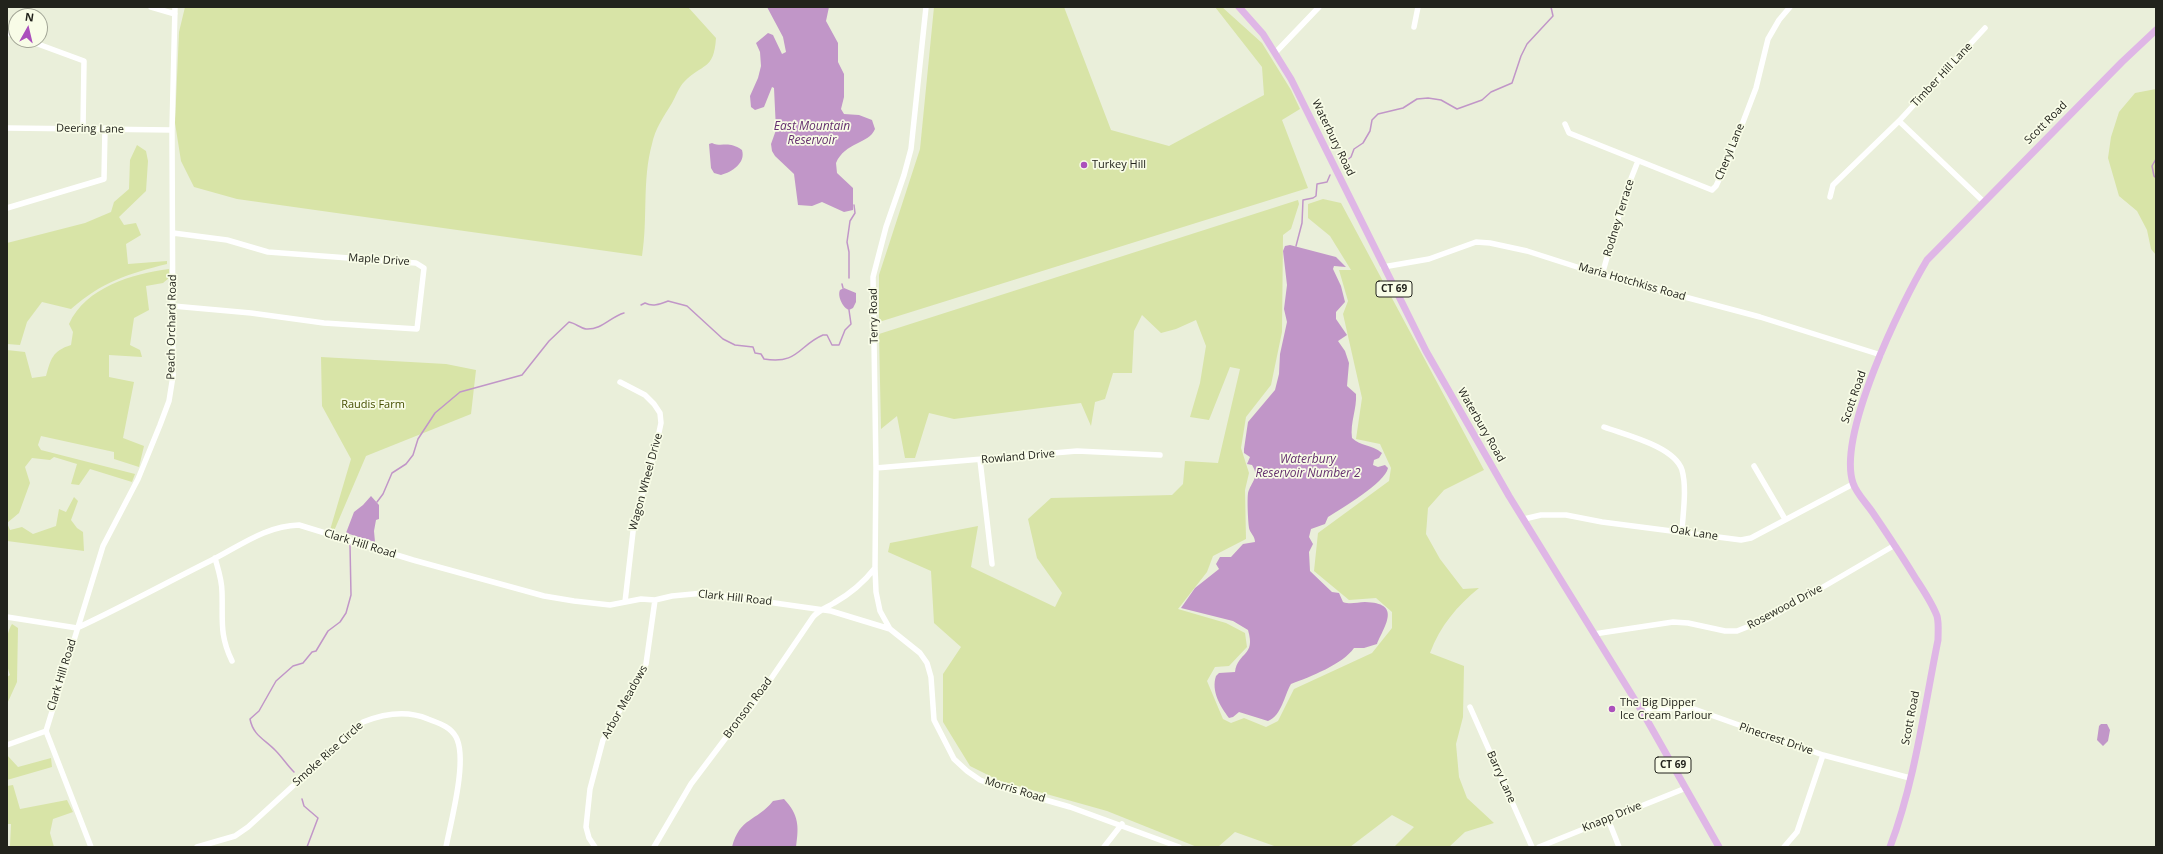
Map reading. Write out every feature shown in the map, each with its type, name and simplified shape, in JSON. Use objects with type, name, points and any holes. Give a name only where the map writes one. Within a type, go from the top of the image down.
[{"type":"main road","name":"Waterbury Road","points":[[1239,7],[1263,34],[1301,97],[1383,267],[1426,351],[1524,519],[1643,713],[1720,847]]},
{"type":"main road","name":"Scott Road","points":[[1890,847],[1898,827],[1910,778],[1938,640],[1938,624],[1937,617],[1930,601],[1896,545],[1853,484],[1849,467],[1854,430],[1881,355],[1911,286],[1927,260],[2156,30]]},
{"type":"street","points":[[151,7],[175,14]]},
{"type":"street","name":"Peach Orchard Road","points":[[77,628],[103,546],[138,480],[169,401],[173,376],[172,130],[175,7]]},
{"type":"street","name":"Terry Road","points":[[890,629],[880,611],[876,592],[873,277],[886,226],[904,175],[911,149],[926,7]]},
{"type":"street","points":[[1275,53],[1319,7]]},
{"type":"street","points":[[1414,27],[1418,7]]},
{"type":"street","name":"Cheryl Lane","points":[[1565,124],[1569,133],[1712,190],[1716,186],[1756,88],[1768,39],[1779,20],[1790,7]]},
{"type":"street","name":"Timber Hill Lane","points":[[1830,197],[1833,185],[1899,121],[1985,28]]},
{"type":"street","points":[[48,48],[84,61],[83,128]]},
{"type":"street","points":[[1899,121],[1984,202]]},
{"type":"street","name":"Deering Lane","points":[[7,128],[172,130]]},
{"type":"street","points":[[7,208],[104,179],[105,128]]},
{"type":"street","name":"Rodney Terrace","points":[[1602,275],[1625,194],[1638,161]]},
{"type":"street","name":"Maple Drive","points":[[173,233],[227,240],[268,252],[416,263],[424,268],[417,329],[324,324],[251,313],[173,306]]},
{"type":"street","name":"Maria Hotchkiss Road","points":[[1383,267],[1429,259],[1476,242],[1490,243],[1527,251],[1602,275],[1760,317],[1881,355]]},
{"type":"street","name":"Wagon Wheel Drive","points":[[620,382],[645,395],[654,404],[660,413],[661,423],[655,451],[634,522],[625,602]]},
{"type":"street","points":[[1604,427],[1662,448],[1678,463],[1683,481],[1682,531]]},
{"type":"street","name":"Rowland Drive","points":[[876,468],[1077,451],[1160,455]]},
{"type":"street","points":[[980,460],[992,564]]},
{"type":"street","points":[[1754,466],[1785,519]]},
{"type":"street","name":"Oak Lane","points":[[1524,519],[1541,515],[1566,515],[1602,522],[1682,531],[1741,540],[1751,538],[1853,484]]},
{"type":"street","name":"Clark Hill Road","points":[[46,731],[77,628],[265,531],[285,525],[299,525],[413,560],[544,596],[594,604],[625,602],[640,599],[655,600],[672,596],[704,593],[831,611],[890,629]]},
{"type":"street","name":"Rosewood Drive","points":[[1594,634],[1672,622],[1688,623],[1725,631],[1737,631],[1770,618],[1896,545]]},
{"type":"street","points":[[215,558],[222,586],[222,633],[224,645],[232,661]]},
{"type":"street","name":"Bronson Road","points":[[654,847],[691,784],[755,702],[787,653],[820,610],[834,603],[856,588],[875,568]]},
{"type":"street","name":"Arbor Meadows","points":[[595,847],[589,838],[586,827],[590,789],[603,740],[646,664],[655,600]]},
{"type":"street","points":[[7,617],[77,628]]},
{"type":"street","name":"Morris Road","points":[[890,629],[920,653],[927,663],[931,677],[934,720],[954,759],[967,771],[980,780],[993,785],[1070,807],[1122,824],[1179,847]]},
{"type":"street","name":"Barry Lane","points":[[1470,707],[1532,847]]},
{"type":"street","name":"Pinecrest Drive","points":[[1643,713],[1650,708],[1694,709],[1823,755],[1910,778]]},
{"type":"street","name":"Smoke Rise Circle","points":[[196,847],[235,836],[248,827],[363,722],[379,716],[393,714],[425,718],[445,726],[455,735],[460,747],[461,765],[446,847]]},
{"type":"street","points":[[7,745],[46,731],[91,847]]},
{"type":"street","points":[[1784,847],[1797,832],[1823,755]]},
{"type":"street","name":"Knapp Drive","points":[[1539,847],[1686,788]]},
{"type":"street","points":[[1608,819],[1619,847]]},
{"type":"street","points":[[1104,847],[1122,824]]},
{"type":"green space","points":[[185,7],[688,7],[716,38],[715,49],[710,61],[682,84],[653,138],[647,171],[645,228],[642,256],[237,199],[194,187],[181,161],[175,123],[179,32]]},
{"type":"green space","points":[[934,7],[1064,7],[1111,130],[1169,146],[1264,95],[1262,67],[1215,7],[1222,7],[1262,43],[1291,90],[1300,109],[1282,120],[1308,188],[879,322],[879,275],[920,149]]},
{"type":"green space","points":[[2156,89],[2156,255],[2151,249],[2147,230],[2137,211],[2119,196],[2108,158],[2111,137],[2119,112],[2135,93]]},
{"type":"green space","points":[[137,145],[146,151],[148,161],[146,191],[119,217],[124,225],[136,223],[141,235],[126,244],[128,264],[167,261],[167,264],[139,271],[116,280],[93,292],[71,309],[42,302],[27,322],[20,345],[7,344],[7,243],[85,223],[111,212],[114,202],[129,189],[130,160]]},
{"type":"green space","points":[[1323,199],[1341,203],[1484,470],[1444,490],[1428,508],[1426,534],[1440,559],[1463,589],[1479,588],[1456,609],[1444,625],[1430,653],[1464,666],[1463,717],[1456,744],[1459,777],[1467,798],[1494,823],[1465,832],[1449,847],[1394,847],[1414,827],[1392,815],[1350,847],[1277,847],[1235,832],[1218,847],[1197,847],[1107,811],[1000,781],[970,766],[943,722],[943,674],[961,647],[934,623],[931,571],[888,552],[890,543],[978,526],[971,567],[1055,607],[1062,593],[1037,558],[1028,519],[1051,498],[1172,495],[1183,484],[1185,461],[1218,463],[1240,369],[1230,367],[1209,420],[1190,417],[1200,383],[1206,346],[1196,320],[1176,329],[1161,333],[1142,315],[1134,331],[1132,373],[1113,373],[1105,399],[1095,402],[1091,426],[1081,403],[954,419],[929,413],[915,458],[905,458],[897,416],[881,429],[879,334],[1298,200],[1299,204],[1291,229],[1283,235],[1282,332],[1271,385],[1246,417],[1241,448],[1249,473],[1245,490],[1246,539],[1213,556],[1207,572],[1178,609],[1226,623],[1245,633],[1247,647],[1229,666],[1215,667],[1207,681],[1223,719],[1231,723],[1244,718],[1266,727],[1278,721],[1294,689],[1372,653],[1392,628],[1392,612],[1376,598],[1349,600],[1314,571],[1318,533],[1389,481],[1391,468],[1380,444],[1356,439],[1362,398],[1343,314],[1348,301],[1339,270],[1351,270],[1330,236],[1308,218],[1308,204]]},
{"type":"green space","points":[[169,269],[169,278],[163,283],[146,286],[149,310],[134,318],[130,345],[140,350],[142,357],[109,355],[109,377],[134,382],[123,438],[144,446],[139,467],[114,459],[114,452],[41,436],[38,445],[41,450],[135,474],[132,482],[90,469],[79,485],[71,484],[77,464],[54,457],[50,460],[32,458],[25,467],[30,483],[19,513],[7,523],[7,350],[25,352],[32,378],[46,376],[53,356],[60,350],[71,345],[73,332],[69,324],[77,311],[87,300],[112,284],[140,274]]},
{"type":"green space","name":"Raudis Farm","points":[[321,357],[446,364],[476,370],[471,414],[366,456],[334,531],[330,530],[351,459],[322,406]]},
{"type":"green space","points":[[74,497],[78,501],[71,520],[77,528],[83,532],[84,551],[7,541],[7,523],[10,530],[22,527],[33,534],[56,526],[59,509],[66,512]]},
{"type":"green space","points":[[12,624],[18,628],[17,682],[7,704],[7,677],[10,675],[6,649],[9,629]]},
{"type":"green space","points":[[7,755],[18,767],[51,758],[52,767],[7,780]]},
{"type":"green space","points":[[13,785],[20,809],[67,800],[73,812],[53,819],[50,833],[54,847],[7,847],[10,846],[11,824],[7,824],[7,786]]},
{"type":"water","name":"East Mountain Reservoir","points":[[767,7],[829,7],[826,21],[838,43],[838,62],[844,74],[844,97],[841,109],[844,114],[859,115],[872,120],[875,129],[868,138],[845,151],[836,163],[837,173],[853,188],[853,210],[844,212],[822,202],[812,206],[798,205],[794,174],[775,156],[772,151],[771,144],[776,130],[774,88],[772,87],[764,107],[755,110],[751,107],[750,96],[758,78],[761,66],[760,52],[756,43],[768,33],[773,35],[782,54],[786,52],[783,37]]},
{"type":"water","points":[[712,143],[719,145],[733,145],[742,150],[743,155],[740,163],[734,169],[725,174],[721,175],[714,173],[711,168],[709,144]]},
{"type":"water","name":"Waterbury Reservoir Number 2","points":[[1290,245],[1336,257],[1346,267],[1334,266],[1333,269],[1341,286],[1345,302],[1336,312],[1336,319],[1347,335],[1338,341],[1345,351],[1349,363],[1347,386],[1356,394],[1352,438],[1355,441],[1374,448],[1382,453],[1379,458],[1374,460],[1373,465],[1378,467],[1385,465],[1388,468],[1385,474],[1371,488],[1328,517],[1325,524],[1311,529],[1309,537],[1313,544],[1309,552],[1310,571],[1332,592],[1339,593],[1343,602],[1376,603],[1384,606],[1388,616],[1377,644],[1364,648],[1354,648],[1349,654],[1334,665],[1291,684],[1280,710],[1273,718],[1268,721],[1239,712],[1233,717],[1229,718],[1217,698],[1215,687],[1216,676],[1219,673],[1235,672],[1239,660],[1246,653],[1250,645],[1248,630],[1233,621],[1181,608],[1195,588],[1219,569],[1216,564],[1220,557],[1231,557],[1243,544],[1255,542],[1249,528],[1248,493],[1255,473],[1252,465],[1247,464],[1250,457],[1244,453],[1244,449],[1248,422],[1275,390],[1279,374],[1280,354],[1287,322],[1284,309],[1287,285],[1283,251],[1285,246]]},
{"type":"water","points":[[844,288],[856,293],[856,302],[853,308],[849,310],[841,302],[839,295],[840,290]]},
{"type":"water","points":[[371,496],[379,505],[379,519],[376,520],[374,531],[375,542],[346,533],[354,512]]},
{"type":"water","points":[[2101,724],[2107,724],[2110,730],[2108,741],[2103,746],[2097,740],[2099,726]]},
{"type":"water","points":[[784,799],[793,810],[797,821],[798,833],[796,847],[732,847],[735,837],[744,825],[761,813],[773,801]]},
{"type":"waterway","points":[[1342,164],[1351,157],[1354,149],[1363,143],[1370,131],[1372,120],[1378,114],[1403,108],[1417,99],[1428,98],[1441,100],[1457,109],[1482,100],[1491,92],[1512,83],[1521,56],[1527,44],[1553,16],[1551,7]]},
{"type":"waterway","points":[[2156,159],[2152,166],[2154,176],[2156,178]]},
{"type":"waterway","points":[[1296,246],[1302,223],[1303,200],[1316,196],[1317,184],[1327,182],[1330,175]]},
{"type":"waterway","points":[[849,278],[849,252],[847,242],[850,221],[855,213],[854,205]]},
{"type":"waterway","points":[[842,284],[843,288]]},
{"type":"waterway","points":[[641,305],[645,303],[656,305],[668,301],[687,306],[723,339],[735,345],[753,347],[755,353],[761,354],[764,359],[775,360],[791,357],[815,339],[823,335],[827,335],[832,345],[839,345],[845,330],[851,324],[849,310]]},
{"type":"waterway","points":[[377,502],[383,494],[392,473],[406,464],[413,455],[418,439],[435,413],[460,392],[522,375],[549,341],[569,322],[586,329],[592,329],[624,313]]},
{"type":"waterway","points":[[294,772],[275,750],[256,733],[250,719],[259,711],[276,681],[293,666],[303,663],[312,652],[316,651],[328,631],[340,622],[346,613],[351,595],[350,545]]},
{"type":"waterway","points":[[302,799],[304,806],[318,818],[307,847]]},
{"type":"place","name":"Turkey Hill","points":[[1084,165]]},
{"type":"place","name":"The Big Dipper Ice Cream Parlour","points":[[1612,709]]}]
